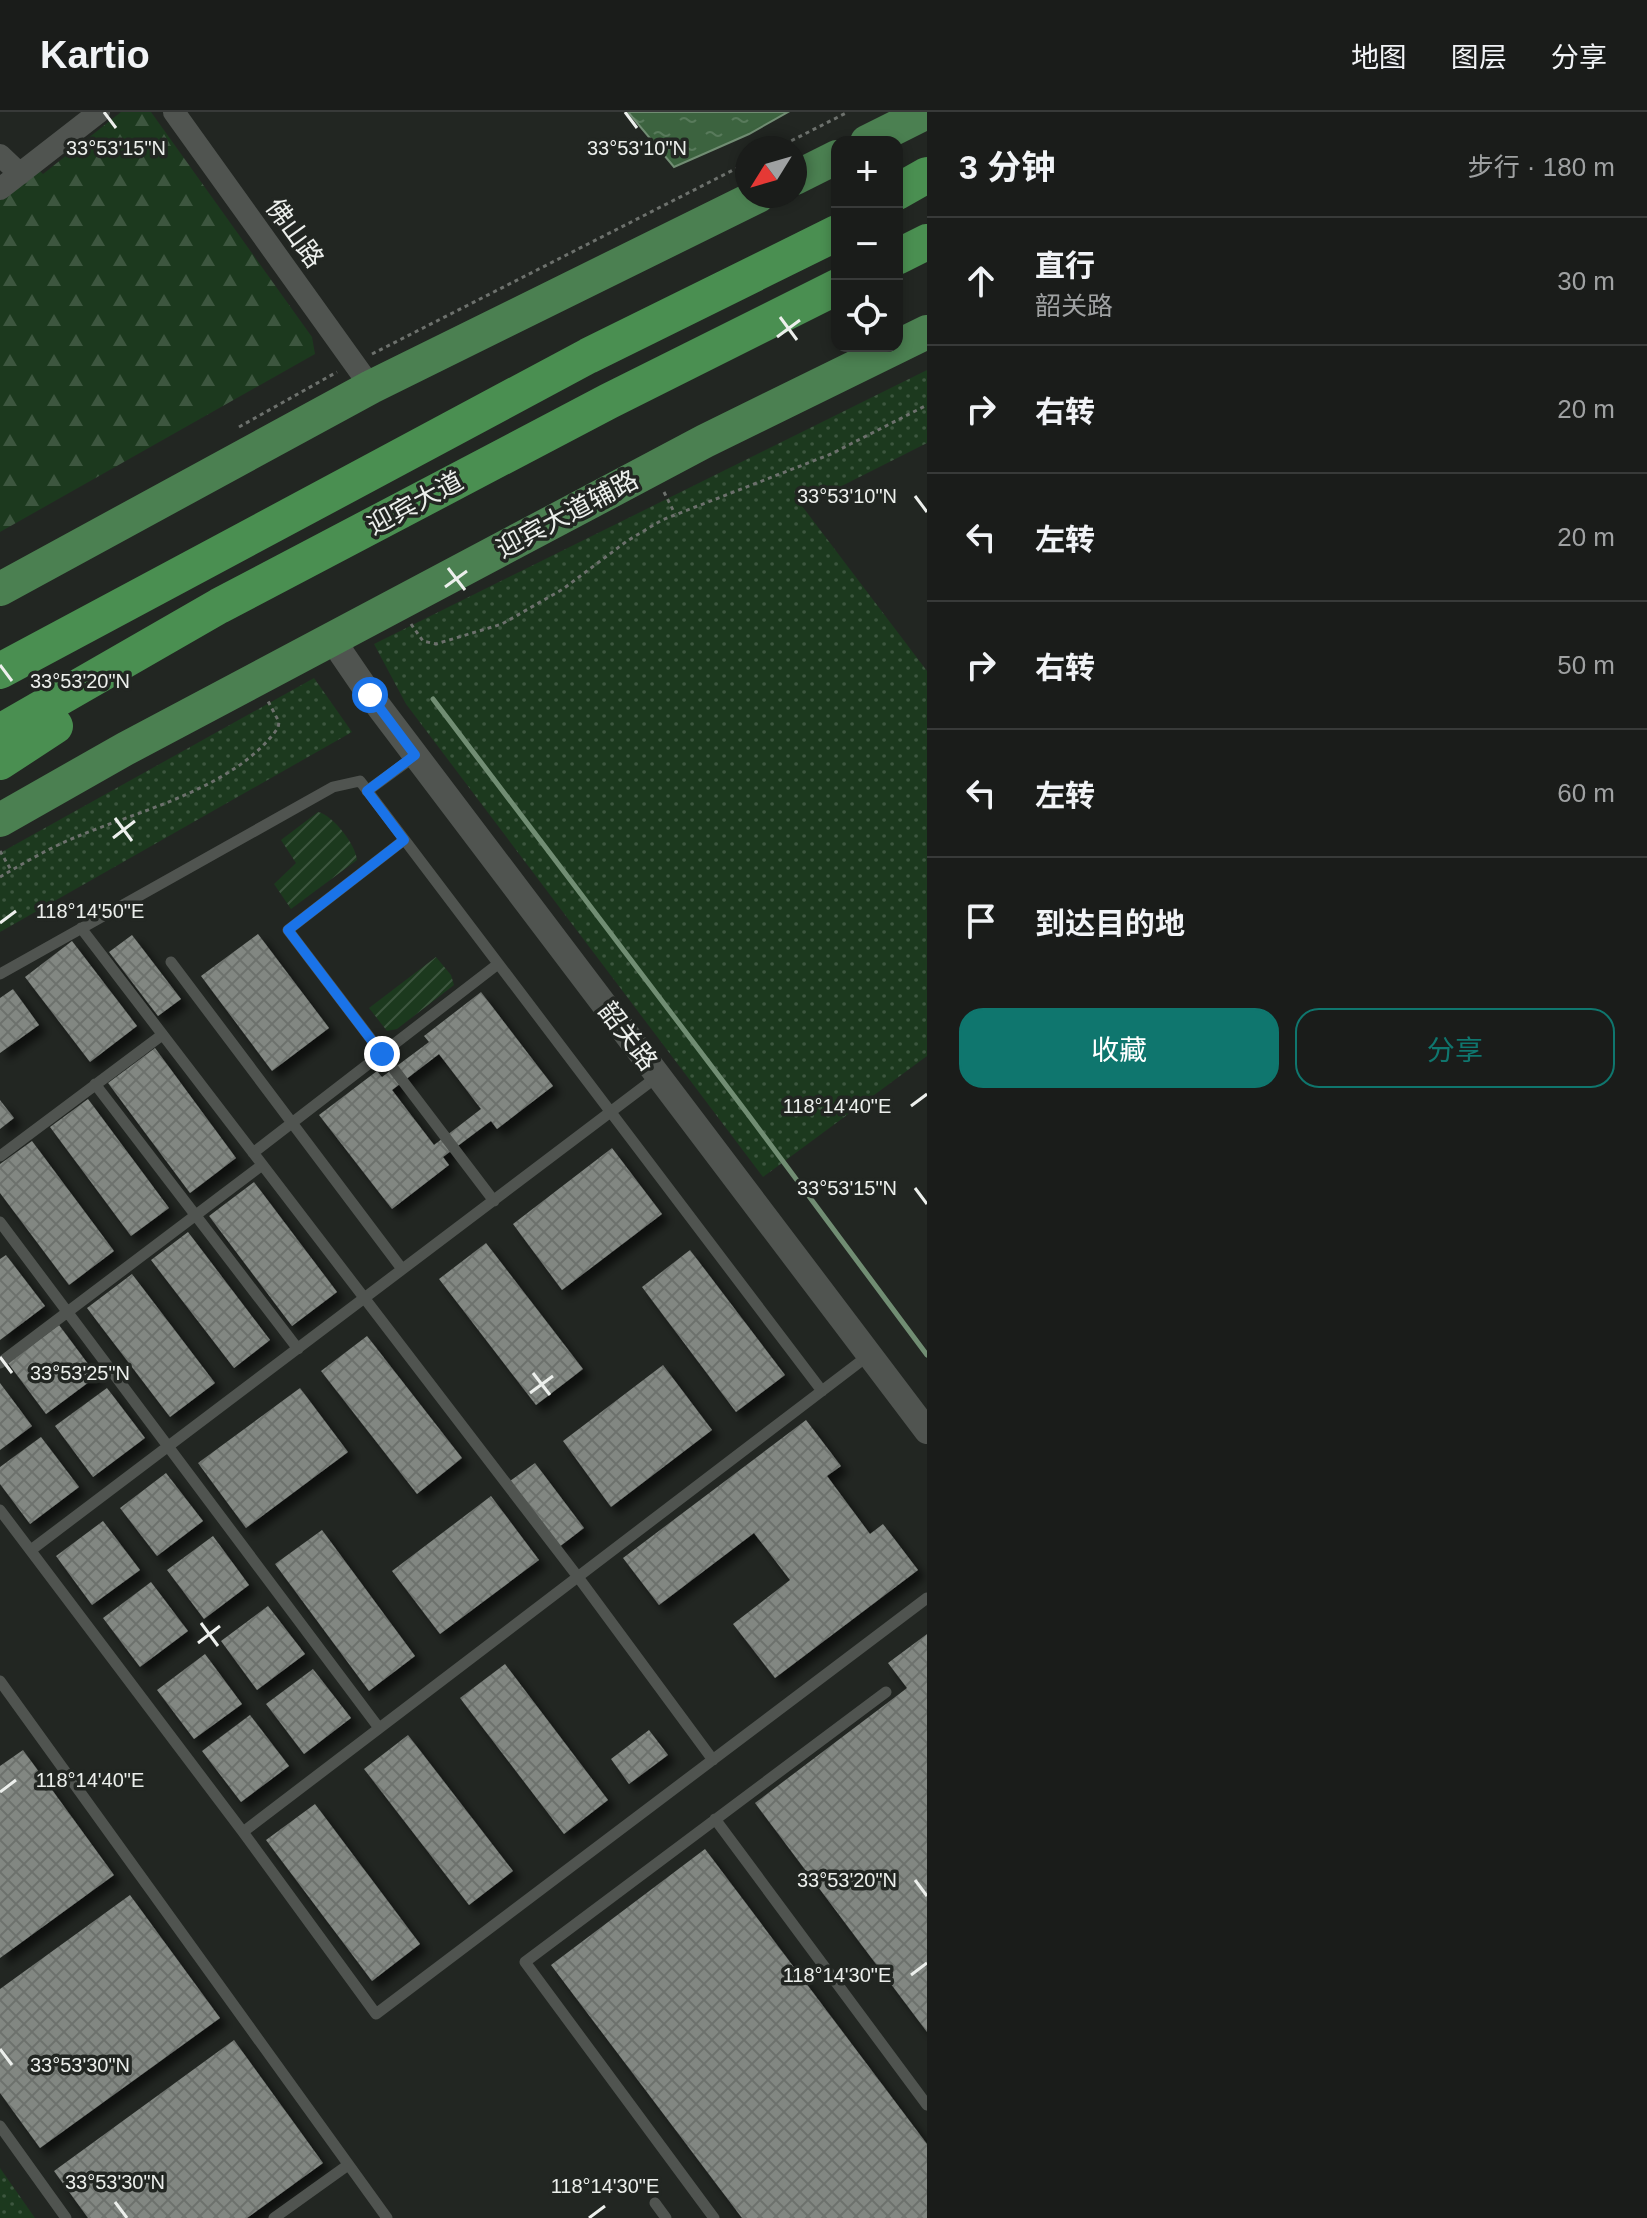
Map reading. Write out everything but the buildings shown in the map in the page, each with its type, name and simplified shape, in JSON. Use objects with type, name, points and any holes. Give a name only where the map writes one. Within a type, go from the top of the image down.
[{"type":"highway","points":[[903,189],[927,175]]},
{"type":"highway","points":[[903,203],[927,193]]},
{"type":"highway","name":"迎宾大道","points":[[0,671],[588,356],[831,233]]},
{"type":"highway","points":[[903,254],[927,242]]},
{"type":"highway","name":"迎宾大道","points":[[0,732],[219,606],[609,401],[831,290]]},
{"type":"highway","points":[[0,650],[195,548],[588,356]]},
{"type":"highway","points":[[0,762],[74,713],[304,587],[609,401]]},
{"type":"main road","points":[[879,136],[927,112]]},
{"type":"main road","points":[[807,172],[831,160]]},
{"type":"main road","points":[[0,589],[371,387],[735,207]]},
{"type":"main road","name":"迎宾大道辅路","points":[[0,820],[125,749],[705,441],[927,332]]},
{"type":"street","name":"佛山路","points":[[174,112],[371,387]]},
{"type":"street","points":[[0,189],[95,113]]},
{"type":"street","points":[[0,155],[20,174]]},
{"type":"street","name":"韶关路","points":[[336,638],[342,654],[370,695],[927,1431]]},
{"type":"lane","points":[[367,791],[415,755]]},
{"type":"lane","points":[[0,974],[333,787],[360,781],[822,1391]]},
{"type":"lane","points":[[404,840],[288,930],[494,1201]]},
{"type":"lane","points":[[81,928],[578,1577],[713,1760]]},
{"type":"lane","points":[[171,962],[402,1269]]},
{"type":"lane","points":[[253,1153],[498,964]]},
{"type":"lane","points":[[0,1156],[162,1035]]},
{"type":"lane","points":[[31,1550],[658,1076]]},
{"type":"lane","points":[[95,1084],[298,1349]]},
{"type":"lane","points":[[0,1363],[262,1165]]},
{"type":"lane","points":[[0,1222],[379,1728]]},
{"type":"lane","points":[[243,1832],[869,1354]]},
{"type":"lane","points":[[0,1510],[376,2014],[927,1598]]},
{"type":"lane","points":[[0,1681],[387,2218]]},
{"type":"lane","points":[[714,2218],[525,1962],[886,1692]]},
{"type":"lane","points":[[715,1819],[927,2105]]},
{"type":"lane","points":[[0,2126],[66,2218]]},
{"type":"lane","points":[[274,2218],[348,2165]]},
{"type":"lane","points":[[655,2203],[666,2218]]},
{"type":"path","points":[[801,136],[848,112]]},
{"type":"path","points":[[409,621],[423,641],[436,644],[502,624],[563,589],[627,541],[675,514],[831,454],[927,405]]},
{"type":"path","points":[[662,488],[675,514]]},
{"type":"path","points":[[0,877],[72,838],[171,801],[214,780],[244,760],[278,728],[279,722],[265,696]]},
{"type":"path","points":[[0,851],[11,870]]},
{"type":"green space","points":[[121,112],[151,112],[312,337],[315,354],[0,532],[0,197],[37,168],[43,174]]},
{"type":"green space","points":[[927,370],[927,443],[802,506],[927,671],[927,1056],[763,1177],[406,704],[374,644]]},
{"type":"green space","points":[[314,678],[352,732],[0,932],[0,853]]},
{"type":"green space","points":[[318,812],[343,832],[357,860],[291,909],[274,884],[296,863],[281,840]]},
{"type":"green space","points":[[436,957],[451,975],[454,985],[397,1029],[387,1031],[369,1008]]},
{"type":"green space","points":[[0,2168],[35,2218],[0,2218]]},
{"type":"water","points":[[628,112],[788,112],[749,134],[735,136],[735,140],[674,167]]},
{"type":"waterway","points":[[433,699],[927,1355]]},
{"type":"route","points":[[370,695],[415,755],[367,791],[404,840],[288,930],[382,1054]]}]
